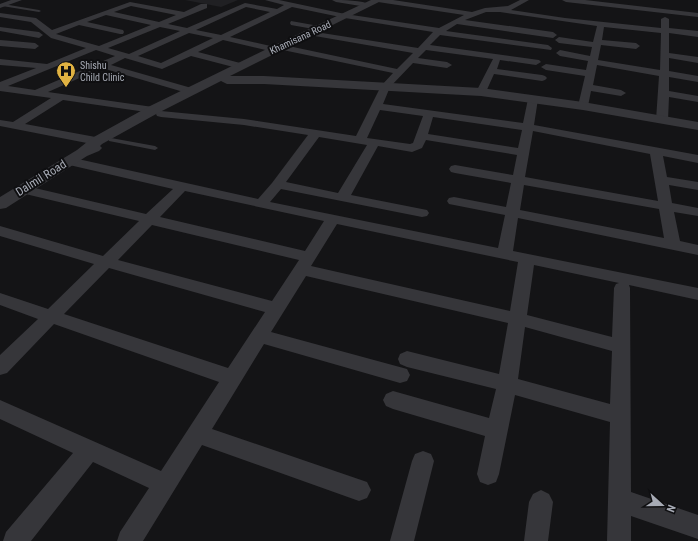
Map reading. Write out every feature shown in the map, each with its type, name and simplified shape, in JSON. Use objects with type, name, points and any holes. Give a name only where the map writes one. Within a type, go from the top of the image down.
[{"type":"street","points":[[2,6],[18,0]]},
{"type":"street","points":[[269,0],[345,16],[548,48]]},
{"type":"street","points":[[336,0],[556,37],[595,52],[665,73],[698,79]]},
{"type":"street","points":[[378,0],[515,20]]},
{"type":"street","name":"Khamisana Road","points":[[225,78],[241,66],[276,48],[378,0]]},
{"type":"street","points":[[419,0],[601,24],[698,34]]},
{"type":"street","points":[[360,140],[386,86],[439,31],[473,14],[513,7],[525,0]]},
{"type":"street","points":[[566,0],[605,2],[665,12],[698,15]]},
{"type":"street","points":[[303,7],[313,2]]},
{"type":"street","points":[[50,33],[132,4],[184,14]]},
{"type":"street","points":[[36,94],[102,65],[189,31],[247,4],[277,11]]},
{"type":"street","points":[[143,77],[166,64],[291,5]]},
{"type":"street","points":[[0,87],[79,54],[98,48],[204,6]]},
{"type":"street","points":[[662,120],[665,73],[664,55],[668,45],[664,30],[665,12]]},
{"type":"street","points":[[107,13],[222,38],[400,72]]},
{"type":"street","points":[[0,15],[37,22],[54,36],[160,66],[166,64]]},
{"type":"street","points":[[79,23],[120,32]]},
{"type":"street","points":[[294,23],[319,28]]},
{"type":"street","points":[[583,106],[601,24]]},
{"type":"street","points":[[0,30],[39,35]]},
{"type":"street","points":[[309,33],[421,49],[536,62]]},
{"type":"street","points":[[0,43],[35,46]]},
{"type":"street","points":[[560,54],[595,52],[636,46]]},
{"type":"street","points":[[64,50],[79,54]]},
{"type":"street","points":[[595,52],[633,60]]},
{"type":"street","points":[[190,53],[241,66]]},
{"type":"street","points":[[664,55],[698,60]]},
{"type":"street","points":[[481,92],[498,57]]},
{"type":"street","points":[[412,60],[447,65]]},
{"type":"street","points":[[0,62],[49,66]]},
{"type":"street","points":[[102,65],[190,91]]},
{"type":"street","points":[[546,67],[590,74]]},
{"type":"street","points":[[491,71],[542,78]]},
{"type":"street","points":[[157,112],[225,78]]},
{"type":"street","points":[[157,112],[190,91],[225,78],[481,92],[583,106],[698,126]]},
{"type":"street","points":[[0,87],[36,94],[157,112],[244,122],[415,148],[418,145],[429,114]]},
{"type":"street","points":[[587,87],[621,93]]},
{"type":"street","points":[[664,93],[698,99]]},
{"type":"street","points":[[16,126],[61,97]]},
{"type":"street","points":[[505,253],[533,99]]},
{"type":"street","points":[[376,106],[528,127],[698,159]]},
{"type":"street","name":"Dalmil Road","points":[[0,204],[22,189],[104,140],[157,112]]},
{"type":"street","points":[[0,123],[104,140]]},
{"type":"street","points":[[262,203],[277,186],[316,133]]},
{"type":"street","points":[[421,136],[523,152]]},
{"type":"street","points":[[342,198],[375,142]]},
{"type":"street","points":[[656,152],[673,245]]},
{"type":"street","points":[[75,157],[183,186],[333,219],[505,253],[698,294]]},
{"type":"street","points":[[455,169],[698,212]]},
{"type":"street","points":[[661,180],[698,186]]},
{"type":"street","points":[[0,367],[183,186]]},
{"type":"street","points":[[277,186],[422,213]]},
{"type":"street","points":[[22,189],[148,219],[304,263],[621,346]]},
{"type":"street","points":[[454,201],[698,250]]},
{"type":"street","points":[[381,229],[391,208]]},
{"type":"street","points":[[130,541],[333,219]]},
{"type":"street","points":[[0,231],[276,309]]},
{"type":"street","points":[[488,474],[507,384],[527,258]]},
{"type":"street","points":[[619,541],[622,288]]},
{"type":"street","points":[[0,299],[51,318],[232,378]]},
{"type":"street","points":[[259,336],[404,367],[507,384],[620,416]]},
{"type":"street","points":[[393,400],[497,430]]},
{"type":"street","points":[[0,410],[166,484]]},
{"type":"street","points":[[197,434],[359,490]]},
{"type":"street","points":[[15,541],[89,450]]},
{"type":"street","points":[[402,541],[423,461]]},
{"type":"street","points":[[619,500],[698,527]]},
{"type":"street","points":[[536,541],[541,502]]},
{"type":"lane","points":[[2,6],[39,11]]},
{"type":"lane","points":[[104,140],[154,148]]},
{"type":"shaded area","points":[[185,0],[238,0],[221,7]]},
{"type":"place","name":"Shishu Child Clinic","points":[[66,88]]}]
